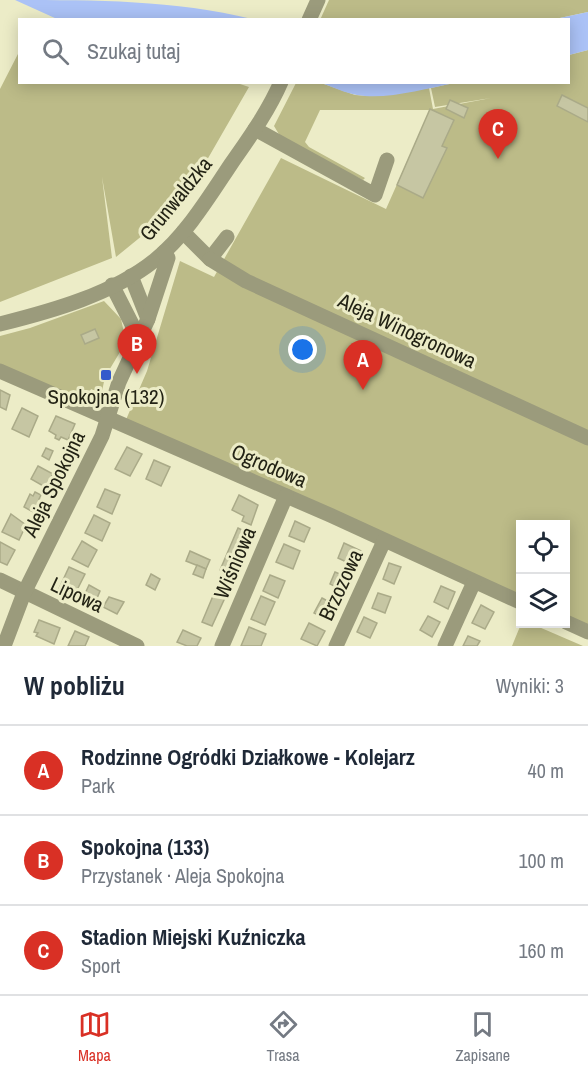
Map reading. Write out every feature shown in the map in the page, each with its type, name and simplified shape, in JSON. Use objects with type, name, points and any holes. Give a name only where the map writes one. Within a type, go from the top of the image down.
[{"type":"street","points":[[310,18],[318,0]]},
{"type":"street","name":"Grunwaldzka","points":[[0,324],[38,314],[112,285],[131,276],[164,252],[183,232],[255,129],[278,88]]},
{"type":"street","points":[[255,129],[375,195],[387,160]]},
{"type":"street","name":"Aleja Winogronowa","points":[[183,232],[210,260],[246,281],[588,438]]},
{"type":"street","points":[[210,260],[227,237]]},
{"type":"street","name":"Aleja Spokojna","points":[[3,644],[24,593],[102,436],[119,382],[148,319],[168,258],[164,252]]},
{"type":"street","points":[[131,276],[148,319]]},
{"type":"street","points":[[112,285],[140,340]]},
{"type":"street","name":"Ogrodowa","points":[[0,371],[286,496],[516,600]]},
{"type":"street","name":"Wiśniowa","points":[[222,646],[286,496]]},
{"type":"street","name":"Brzozowa","points":[[336,646],[384,541]]},
{"type":"street","name":"Lipowa","points":[[0,580],[137,646]]},
{"type":"street","points":[[445,646],[474,582]]},
{"type":"street","points":[[570,624],[588,632]]},
{"type":"shaded area","points":[[329,0],[588,0],[588,12],[560,18],[321,18]]},
{"type":"shaded area","points":[[588,50],[588,635],[570,626],[570,520],[516,520],[516,602],[125,422],[147,371],[180,261],[214,277],[281,158],[386,209],[430,110],[320,110],[305,142],[309,147],[365,178],[363,180],[283,141],[274,126],[295,84],[324,84],[355,95],[368,96],[429,88],[433,109],[491,98],[435,107],[431,88],[449,84],[570,84],[570,55]]},
{"type":"shaded area","points":[[18,54],[18,84],[240,84],[249,87],[188,193],[143,235],[116,257],[102,177],[112,258],[0,302],[0,89]]},
{"type":"shaded area","points":[[104,301],[121,319],[126,342],[105,377],[102,391],[91,389],[88,396],[92,398],[89,407],[0,368],[0,336],[30,328]]},
{"type":"shaded area","points":[[519,628],[541,628],[583,646],[512,646]]},
{"type":"water","points":[[15,0],[105,1],[164,5],[247,18],[55,18]]},
{"type":"water","points":[[588,12],[588,50],[570,55],[570,18],[560,18]]},
{"type":"water","points":[[324,84],[449,84],[380,96],[348,93]]},
{"type":"building","points":[[562,95],[588,108],[588,122],[557,106]]},
{"type":"building","points":[[450,100],[468,108],[464,118],[446,109]]},
{"type":"building","points":[[430,109],[454,120],[442,146],[447,148],[423,198],[397,185]]},
{"type":"building","points":[[95,329],[99,338],[85,344],[81,335]]},
{"type":"building","points":[[0,390],[10,395],[6,410],[0,407]]},
{"type":"building","points":[[22,408],[38,416],[29,437],[12,429]]},
{"type":"building","points":[[56,416],[75,424],[68,440],[61,437],[59,440],[49,431]]},
{"type":"building","points":[[127,447],[142,454],[130,476],[115,469]]},
{"type":"building","points":[[46,448],[53,451],[49,460],[42,456]]},
{"type":"building","points":[[154,460],[170,467],[161,486],[146,479]]},
{"type":"building","points":[[38,466],[53,474],[45,487],[31,479]]},
{"type":"building","points":[[105,489],[120,495],[112,514],[97,507]]},
{"type":"building","points":[[35,492],[41,495],[39,499],[44,501],[37,514],[24,507],[30,494],[33,496]]},
{"type":"building","points":[[239,495],[258,505],[251,525],[242,521],[244,516],[232,510]]},
{"type":"building","points":[[11,514],[26,525],[19,540],[2,532]]},
{"type":"building","points":[[94,515],[110,523],[102,541],[85,533]]},
{"type":"building","points":[[295,521],[310,528],[304,542],[289,536]]},
{"type":"building","points":[[238,528],[254,536],[233,584],[228,581],[231,575],[220,570]]},
{"type":"building","points":[[82,541],[97,550],[88,567],[72,559]]},
{"type":"building","points":[[0,542],[15,550],[7,565],[0,562]]},
{"type":"building","points":[[344,543],[361,551],[355,566],[338,558]]},
{"type":"building","points":[[284,544],[300,551],[293,569],[276,562]]},
{"type":"building","points":[[190,551],[210,560],[206,569],[186,561]]},
{"type":"building","points":[[389,563],[401,567],[394,584],[383,579]]},
{"type":"building","points":[[197,565],[206,569],[203,578],[193,574]]},
{"type":"building","points":[[69,567],[85,574],[77,590],[73,588],[69,596],[58,591]]},
{"type":"building","points":[[335,572],[349,578],[344,591],[330,584]]},
{"type":"building","points":[[151,574],[160,579],[155,590],[146,585]]},
{"type":"building","points":[[270,575],[285,581],[278,598],[263,591]]},
{"type":"building","points":[[218,584],[229,589],[212,626],[202,622]]},
{"type":"building","points":[[89,585],[100,591],[95,603],[83,598]]},
{"type":"building","points":[[441,586],[455,592],[448,609],[434,602]]},
{"type":"building","points":[[378,593],[391,597],[385,613],[372,608]]},
{"type":"building","points":[[261,596],[275,602],[265,625],[251,619]]},
{"type":"building","points":[[109,597],[124,602],[117,614],[103,607]]},
{"type":"building","points":[[322,598],[337,606],[329,621],[314,613]]},
{"type":"building","points":[[481,605],[494,612],[485,629],[472,623]]},
{"type":"building","points":[[428,616],[440,622],[432,637],[420,630]]},
{"type":"building","points":[[364,617],[377,623],[370,638],[357,632]]},
{"type":"building","points":[[39,620],[60,628],[54,644],[36,636],[38,633],[34,632]]},
{"type":"building","points":[[309,623],[325,631],[317,646],[301,639]]},
{"type":"building","points":[[249,627],[266,634],[261,646],[241,646]]},
{"type":"building","points":[[183,630],[201,638],[197,646],[187,646],[177,642]]},
{"type":"building","points":[[75,631],[89,637],[85,646],[68,646]]},
{"type":"building","points":[[468,636],[480,641],[477,646],[463,646]]},
{"type":"place","name":"Stadion Miejski Kuźniczka","points":[[498,159]]},
{"type":"place","name":"Spokojna (133)","points":[[137,374]]},
{"type":"place","name":"Spokojna (132)","points":[[106,375]]},
{"type":"place","name":"Rodzinne Ogródki Działkowe - Kolejarz","points":[[363,390]]}]
